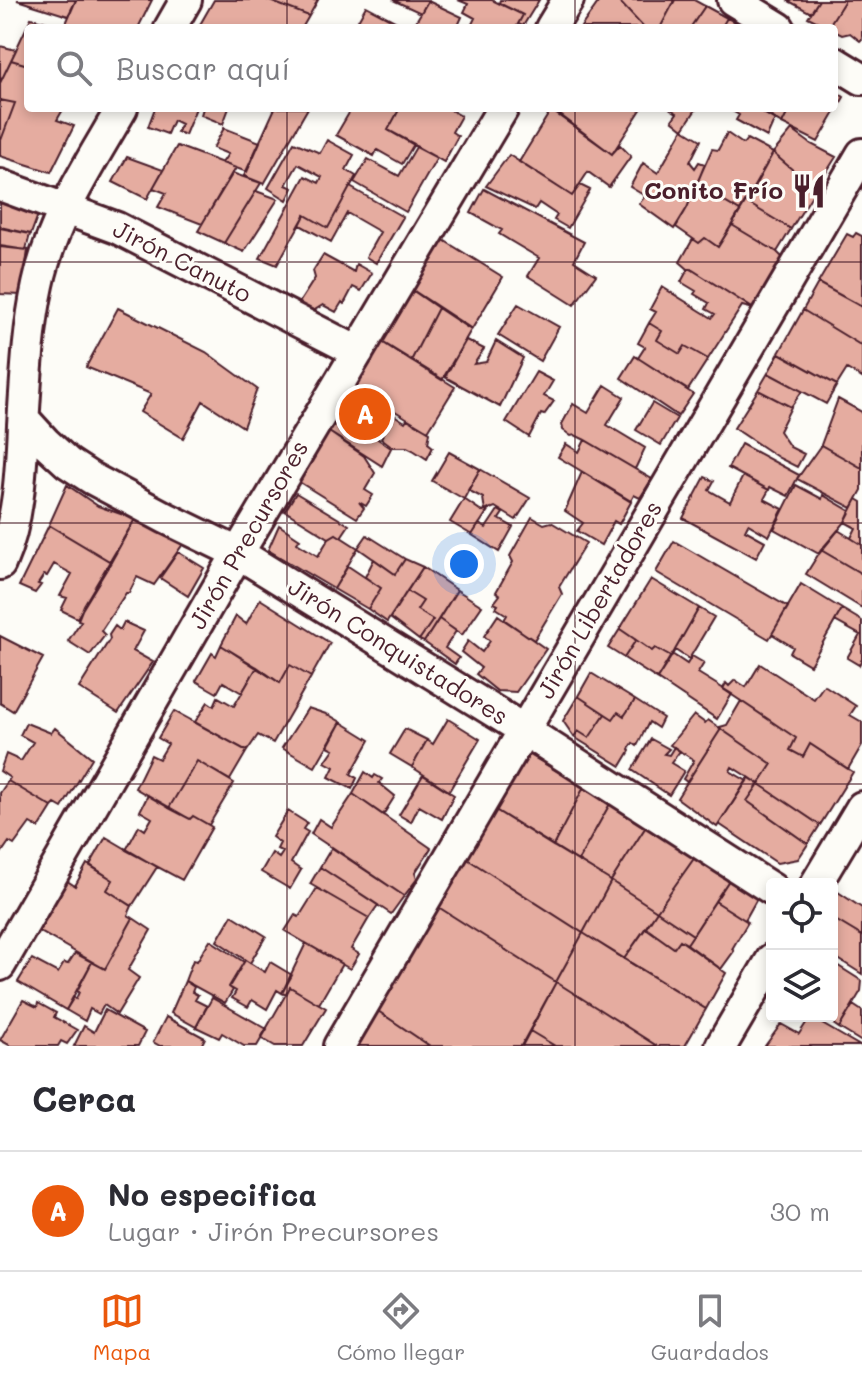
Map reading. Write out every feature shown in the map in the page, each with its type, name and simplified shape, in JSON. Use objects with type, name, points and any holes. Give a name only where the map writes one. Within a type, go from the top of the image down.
[{"type":"street","points":[[172,24],[186,0]]},
{"type":"street","points":[[553,24],[568,0]]},
{"type":"street","points":[[733,0],[772,24]]},
{"type":"street","points":[[838,64],[862,79]]},
{"type":"street","points":[[0,564],[13,528],[21,465],[27,361],[38,285],[48,247],[88,166],[120,112]]},
{"type":"street","name":"Jirón Precursores","points":[[0,965],[238,553],[501,112]]},
{"type":"street","name":"Jirón Libertadores","points":[[339,1046],[862,154]]},
{"type":"street","name":"Jirón Canuto","points":[[0,185],[117,228],[358,352]]},
{"type":"street","name":"Jirón Conquistadores","points":[[24,419],[68,463],[91,478],[238,553],[524,730],[766,885]]},
{"type":"street","points":[[820,878],[862,807]]},
{"type":"street","points":[[721,1046],[766,969]]},
{"type":"building","points":[[17,0],[76,0],[68,16]]},
{"type":"building","points":[[76,0],[152,0],[140,24],[66,24]]},
{"type":"building","points":[[214,0],[267,0],[309,16],[304,24],[200,24]]},
{"type":"building","points":[[267,0],[318,0],[309,16]]},
{"type":"building","points":[[393,0],[428,0],[421,13]]},
{"type":"building","points":[[458,0],[492,0],[523,15],[518,24],[472,24],[475,18],[464,12],[468,4]]},
{"type":"building","points":[[500,0],[539,0],[524,24],[518,24],[523,15],[499,3]]},
{"type":"building","points":[[600,0],[618,0],[640,24],[583,24]]},
{"type":"building","points":[[618,0],[675,0],[662,24],[640,24]]},
{"type":"building","points":[[675,0],[694,0],[705,6],[693,24],[662,24]]},
{"type":"building","points":[[787,0],[819,0],[811,13]]},
{"type":"building","points":[[819,0],[845,0],[830,24],[822,24],[808,17]]},
{"type":"building","points":[[845,0],[862,0],[860,41],[850,33],[838,33],[838,24],[830,24]]},
{"type":"building","points":[[428,1],[462,17],[459,24],[414,24]]},
{"type":"building","points":[[366,6],[400,24],[361,24],[357,22]]},
{"type":"building","points":[[705,6],[727,18],[723,24],[693,24]]},
{"type":"building","points":[[31,18],[55,24],[28,24]]},
{"type":"building","points":[[727,18],[738,24],[723,24]]},
{"type":"building","points":[[24,33],[24,64],[11,60]]},
{"type":"building","points":[[0,46],[16,50],[0,83]]},
{"type":"building","points":[[11,60],[24,64],[24,112],[62,112],[57,120],[74,126],[51,172],[0,156],[0,143],[15,103],[0,100],[0,83]]},
{"type":"building","points":[[838,93],[844,97],[838,107]]},
{"type":"building","points":[[0,100],[15,103],[0,143]]},
{"type":"building","points":[[154,112],[194,112],[185,135],[177,132],[181,124],[173,120],[167,134],[148,127]]},
{"type":"building","points":[[202,112],[228,112],[223,124],[201,115]]},
{"type":"building","points":[[273,112],[306,112],[264,184],[244,176]]},
{"type":"building","points":[[350,112],[398,112],[388,130],[414,144],[402,164],[377,150],[374,156],[336,135]]},
{"type":"building","points":[[398,112],[454,112],[461,116],[452,132],[458,136],[444,162],[388,130]]},
{"type":"building","points":[[550,112],[612,154],[620,145],[631,156],[609,187],[588,172],[572,196],[519,162]]},
{"type":"building","points":[[556,112],[639,112],[612,154]]},
{"type":"building","points":[[694,112],[683,129],[672,120],[677,113]]},
{"type":"building","points":[[734,112],[762,112],[775,119],[767,137],[736,120],[739,115]]},
{"type":"building","points":[[762,112],[788,112],[782,124]]},
{"type":"building","points":[[788,112],[835,112],[818,142],[782,124]]},
{"type":"building","points":[[224,128],[260,142],[247,172],[222,163],[228,154],[213,148]]},
{"type":"building","points":[[683,129],[701,140],[690,162],[695,168],[699,162],[705,164],[687,208],[674,229],[639,204],[645,196],[630,187],[643,163],[658,173]]},
{"type":"building","points":[[792,130],[836,157],[817,187],[773,153]]},
{"type":"building","points":[[727,133],[743,144],[747,139],[773,153],[740,211],[696,185],[712,149],[718,150]]},
{"type":"building","points":[[327,140],[354,155],[346,170],[356,176],[328,228],[305,215],[277,265],[260,258],[305,176],[319,183],[322,177],[298,164],[286,185],[293,188],[287,200],[268,188],[294,142],[320,153]]},
{"type":"building","points":[[177,146],[236,168],[202,224],[158,207],[166,193],[153,188]]},
{"type":"building","points":[[416,147],[437,158],[406,212],[354,182],[368,159],[399,176]]},
{"type":"building","points":[[773,153],[817,187],[791,229],[746,202]]},
{"type":"building","points":[[509,155],[572,196],[580,185],[590,190],[568,228],[554,220],[557,215],[539,203],[535,209],[486,186]]},
{"type":"building","points":[[127,157],[163,170],[147,199],[113,182]]},
{"type":"building","points":[[232,173],[261,183],[224,243],[198,231]]},
{"type":"building","points":[[696,185],[740,211],[718,247],[705,238],[699,243],[676,227]]},
{"type":"building","points":[[350,187],[403,217],[376,263],[366,257],[380,232],[347,213],[331,242],[300,225],[305,215],[328,228]]},
{"type":"building","points":[[484,189],[584,242],[574,261],[596,275],[574,305],[528,276],[539,258],[499,234],[502,230],[471,213]]},
{"type":"building","points":[[256,191],[278,199],[244,252],[224,243]]},
{"type":"building","points":[[11,192],[42,204],[31,234],[0,227],[0,202],[7,204]]},
{"type":"building","points":[[746,202],[791,229],[777,252],[732,225]]},
{"type":"building","points":[[732,225],[785,260],[754,309],[680,262],[693,239],[699,243],[705,238],[718,247]]},
{"type":"building","points":[[0,228],[30,234],[26,250],[0,246]]},
{"type":"building","points":[[856,233],[862,236],[862,307],[818,283],[847,234],[853,237]]},
{"type":"building","points":[[437,236],[503,277],[472,329],[408,287]]},
{"type":"building","points":[[0,247],[28,250],[22,295],[0,294]]},
{"type":"building","points":[[323,255],[354,272],[356,264],[372,273],[361,291],[353,287],[336,312],[323,305],[313,311],[299,303],[315,278],[313,271]]},
{"type":"building","points":[[688,269],[754,309],[742,306],[708,359],[685,346],[680,354],[657,340],[662,331],[649,323],[656,312],[650,309],[662,287],[712,318],[715,314],[706,309],[709,303],[681,282]]},
{"type":"building","points":[[818,283],[862,307],[862,346],[803,310]]},
{"type":"building","points":[[409,288],[438,308],[411,361],[379,340]]},
{"type":"building","points":[[518,304],[559,327],[540,361],[498,335]]},
{"type":"building","points":[[118,308],[206,352],[257,389],[243,427],[203,401],[183,438],[140,412],[151,394],[86,367]]},
{"type":"building","points":[[438,308],[471,330],[442,380],[411,361]]},
{"type":"building","points":[[803,310],[862,346],[862,378],[847,369],[837,385],[779,353]]},
{"type":"building","points":[[649,323],[662,331],[657,340],[680,354],[685,346],[708,359],[688,390],[638,358],[645,347],[638,343]]},
{"type":"building","points":[[379,340],[455,387],[428,431],[352,385]]},
{"type":"building","points":[[466,340],[484,349],[474,364],[486,362],[496,341],[523,358],[500,407],[445,377]]},
{"type":"building","points":[[779,353],[837,385],[826,404],[768,373]]},
{"type":"building","points":[[635,356],[693,394],[678,416],[621,378]]},
{"type":"building","points":[[536,372],[553,381],[544,396],[554,401],[544,415],[541,414],[529,437],[506,422]]},
{"type":"building","points":[[768,373],[802,391],[791,407],[758,390]]},
{"type":"building","points":[[605,385],[624,397],[607,425],[645,448],[635,469],[563,430],[562,424],[573,404],[588,413]]},
{"type":"building","points":[[758,390],[791,407],[779,431],[790,447],[804,454],[797,467],[734,428]]},
{"type":"building","points":[[352,393],[391,415],[379,435],[340,414]]},
{"type":"building","points":[[838,399],[862,412],[862,468],[821,445]]},
{"type":"building","points":[[652,403],[677,418],[661,445],[636,430]]},
{"type":"building","points":[[340,414],[379,435],[378,439],[391,448],[382,466],[329,432]]},
{"type":"building","points":[[394,415],[430,432],[428,443],[433,447],[427,459],[407,447],[393,447],[381,438]]},
{"type":"building","points":[[329,432],[364,456],[375,473],[365,490],[373,495],[366,506],[359,502],[364,508],[357,518],[296,480],[322,435]]},
{"type":"building","points":[[585,440],[652,479],[640,498],[634,495],[631,501],[558,457],[566,444],[579,452]]},
{"type":"building","points":[[741,444],[799,475],[788,496],[770,487],[769,490],[728,468]]},
{"type":"building","points":[[821,445],[862,468],[862,490],[852,508],[797,479]]},
{"type":"building","points":[[449,452],[480,469],[464,499],[432,481]]},
{"type":"building","points":[[480,469],[530,498],[516,520],[495,507],[485,511],[483,498],[468,490]]},
{"type":"building","points":[[582,472],[631,502],[619,524],[614,521],[601,545],[577,531],[583,523],[565,511]]},
{"type":"building","points":[[743,476],[769,490],[764,499],[783,509],[769,536],[748,524],[745,530],[765,541],[756,558],[683,518],[705,477],[714,481],[709,490],[730,502]]},
{"type":"building","points":[[67,485],[98,506],[135,519],[111,562],[49,525]]},
{"type":"building","points":[[796,485],[822,499],[823,495],[850,511],[819,554],[774,529]]},
{"type":"building","points":[[296,493],[349,525],[341,537],[336,534],[329,538],[285,511]]},
{"type":"building","points":[[464,499],[483,512],[489,509],[472,535],[450,522]]},
{"type":"building","points":[[857,499],[862,502],[862,545],[851,538],[856,528],[845,522]]},
{"type":"building","points":[[498,510],[503,513],[499,519],[513,527],[499,552],[472,535],[479,524],[486,528]]},
{"type":"building","points":[[532,517],[544,524],[551,522],[586,543],[559,587],[562,594],[534,640],[504,620],[507,615],[494,603],[500,595],[496,592],[513,562],[510,556]]},
{"type":"building","points":[[135,519],[183,544],[154,585],[137,577],[101,631],[105,635],[90,655],[68,641],[81,621],[78,620],[84,605]]},
{"type":"building","points":[[49,525],[111,562],[77,618],[61,610],[67,598],[60,596],[72,574],[54,564],[38,584],[41,585],[35,593],[19,586]]},
{"type":"building","points":[[279,525],[300,539],[297,543],[318,556],[329,538],[336,534],[358,548],[334,589],[268,550]]},
{"type":"building","points":[[838,530],[862,545],[862,574],[821,550]]},
{"type":"building","points":[[367,535],[405,559],[395,574],[358,548]]},
{"type":"building","points":[[674,541],[788,607],[769,639],[656,572]]},
{"type":"building","points":[[821,550],[862,574],[862,608],[806,574]]},
{"type":"building","points":[[178,552],[204,568],[188,596],[160,578]]},
{"type":"building","points":[[374,559],[395,574],[405,559],[423,567],[387,622],[368,609],[381,588],[365,577]]},
{"type":"building","points":[[348,566],[381,588],[368,609],[334,589]]},
{"type":"building","points":[[423,567],[457,590],[424,642],[419,640],[433,620],[417,610],[423,601],[407,591]]},
{"type":"building","points":[[651,579],[699,608],[671,657],[655,648],[652,651],[620,629]]},
{"type":"building","points":[[801,584],[842,609],[810,665],[790,653],[793,647],[772,634]]},
{"type":"building","points":[[457,590],[482,606],[462,635],[439,619]]},
{"type":"building","points":[[407,591],[423,601],[417,610],[433,620],[419,640],[390,618]]},
{"type":"building","points":[[260,599],[330,643],[311,677],[290,665],[280,683],[221,645],[236,616],[246,624]]},
{"type":"building","points":[[699,608],[714,617],[689,659],[675,650]]},
{"type":"building","points":[[842,609],[862,621],[862,659],[859,665],[847,658],[860,635],[835,621]]},
{"type":"building","points":[[498,615],[546,649],[516,692],[497,691],[476,674],[481,668],[461,652],[468,641],[482,652],[490,641],[484,636]]},
{"type":"building","points":[[439,619],[456,631],[445,648],[459,658],[455,664],[424,642]]},
{"type":"building","points":[[124,622],[144,631],[133,651],[153,662],[118,713],[79,688],[115,626],[120,630]]},
{"type":"building","points":[[620,629],[636,640],[624,658],[608,648]]},
{"type":"building","points":[[0,636],[43,658],[13,711],[0,703]]},
{"type":"building","points":[[636,640],[652,651],[655,648],[671,657],[657,679],[624,658]]},
{"type":"building","points":[[221,645],[257,667],[242,693],[223,682],[217,693],[196,681],[212,653],[216,656]]},
{"type":"building","points":[[672,654],[687,664],[692,656],[704,663],[698,673],[732,694],[717,719],[657,679]]},
{"type":"building","points":[[760,664],[814,699],[824,685],[856,706],[850,715],[862,722],[862,745],[848,769],[810,744],[803,757],[790,750],[796,738],[723,689],[726,683],[729,686],[735,680],[746,687]]},
{"type":"building","points":[[290,665],[311,677],[273,743],[258,735],[247,751],[195,722],[208,702],[214,706],[218,697],[234,706],[257,667],[280,683]]},
{"type":"building","points":[[591,673],[635,700],[624,716],[618,712],[613,719],[578,696]]},
{"type":"building","points":[[578,696],[605,714],[589,738],[578,731],[574,737],[563,721]]},
{"type":"building","points":[[635,700],[663,718],[658,728],[649,722],[637,746],[633,743],[621,766],[574,737],[578,731],[589,738],[605,714],[613,719],[618,712],[624,716]]},
{"type":"building","points":[[741,701],[796,738],[790,750],[803,757],[810,744],[853,772],[820,825],[759,784],[772,764],[721,729],[727,725]]},
{"type":"building","points":[[308,708],[341,722],[315,767],[282,748]]},
{"type":"building","points":[[174,711],[247,751],[230,780],[197,761],[169,808],[135,788],[151,755],[159,759],[168,744],[158,738]]},
{"type":"building","points":[[694,715],[721,729],[687,782],[683,779],[694,760],[670,745]]},
{"type":"building","points":[[448,719],[480,739],[449,791],[412,767],[427,740],[433,744]]},
{"type":"building","points":[[341,722],[370,740],[351,774],[357,778],[352,789],[329,777],[334,767],[325,762],[334,749],[328,746]]},
{"type":"building","points":[[26,723],[51,733],[55,728],[92,758],[62,808],[55,804],[52,807],[8,781],[10,778],[0,771],[6,754],[21,761],[33,742],[20,735]]},
{"type":"building","points":[[405,729],[427,740],[412,767],[390,754]]},
{"type":"building","points":[[721,729],[772,764],[759,784],[732,767],[730,771],[747,781],[717,827],[677,798]]},
{"type":"building","points":[[651,739],[669,749],[664,754],[669,755],[674,747],[680,751],[671,763],[684,771],[669,795],[632,770]]},
{"type":"building","points":[[523,751],[584,787],[553,846],[489,806]]},
{"type":"building","points":[[197,761],[234,783],[209,825],[169,808]]},
{"type":"building","points":[[365,772],[373,778],[375,775],[382,779],[379,783],[395,796],[383,815],[353,794]]},
{"type":"building","points":[[423,775],[454,795],[442,819],[419,806],[411,822],[399,815]]},
{"type":"building","points":[[749,777],[759,784],[747,801],[808,844],[798,859],[777,863],[719,824]]},
{"type":"building","points":[[8,781],[52,807],[39,828],[30,823],[14,845],[9,842],[0,855],[0,793]]},
{"type":"building","points":[[759,784],[820,825],[808,844],[747,801]]},
{"type":"building","points":[[584,787],[611,802],[578,861],[553,846]]},
{"type":"building","points":[[353,794],[431,848],[415,873],[417,879],[404,896],[311,834],[319,819],[331,827]]},
{"type":"building","points":[[148,795],[190,819],[193,816],[212,827],[182,880],[126,850],[139,826],[145,830],[152,818],[140,811]]},
{"type":"building","points":[[611,802],[647,825],[611,881],[578,861]]},
{"type":"building","points":[[489,806],[611,881],[583,933],[461,855]]},
{"type":"building","points":[[288,811],[307,823],[303,829],[308,832],[291,863],[301,870],[290,889],[261,872],[272,853],[279,858],[283,852],[277,849],[280,843],[272,837]]},
{"type":"building","points":[[647,825],[695,857],[657,911],[611,881]]},
{"type":"building","points":[[106,837],[157,867],[132,906],[107,890],[113,880],[90,865]]},
{"type":"building","points":[[332,847],[404,896],[391,914],[320,867]]},
{"type":"building","points":[[461,855],[583,933],[556,982],[432,903]]},
{"type":"building","points":[[695,857],[731,877],[693,935],[657,911]]},
{"type":"building","points":[[87,864],[113,880],[107,890],[132,906],[128,915],[133,918],[105,969],[37,930],[64,879],[75,886]]},
{"type":"building","points":[[320,867],[378,905],[369,918],[310,884]]},
{"type":"building","points":[[731,877],[759,895],[745,920],[715,901]]},
{"type":"building","points":[[611,881],[657,911],[624,959],[583,933]]},
{"type":"building","points":[[317,888],[369,918],[351,949],[359,954],[350,969],[285,931],[295,915],[299,917]]},
{"type":"building","points":[[838,892],[862,908],[862,936],[838,922]]},
{"type":"building","points":[[715,901],[748,922],[721,969],[687,944]]},
{"type":"building","points":[[432,903],[556,982],[521,1046],[430,1046],[372,1007]]},
{"type":"building","points":[[657,911],[693,935],[687,944],[680,940],[674,948],[646,928]]},
{"type":"building","points":[[232,915],[266,936],[250,963],[217,941]]},
{"type":"building","points":[[133,918],[151,930],[128,970],[139,978],[117,1014],[104,1005],[99,1014],[90,1009],[85,1021],[66,1010],[74,997],[76,999],[92,962],[105,969]]},
{"type":"building","points":[[838,922],[862,936],[862,974],[838,959]]},
{"type":"building","points":[[646,928],[674,948],[680,940],[726,973],[706,1009],[624,959]]},
{"type":"building","points":[[583,933],[706,1009],[685,1046],[657,1046],[556,982]]},
{"type":"building","points":[[210,940],[244,962],[229,987],[233,990],[225,1003],[185,981],[193,960],[197,961]]},
{"type":"building","points":[[306,943],[342,964],[319,1004],[290,987],[286,995],[282,993]]},
{"type":"building","points":[[75,953],[92,962],[66,1010],[18,982],[32,959],[58,973]]},
{"type":"building","points":[[245,960],[265,972],[270,962],[292,975],[282,993],[277,990],[267,1009],[252,1000],[248,1007],[232,998],[236,991],[229,987]]},
{"type":"building","points":[[838,966],[862,981],[861,991],[839,1028],[830,1022],[838,1022]]},
{"type":"building","points":[[185,981],[194,987],[192,992],[198,995],[195,1000],[207,1006],[196,1027],[171,1013]]},
{"type":"building","points":[[556,982],[657,1046],[555,1046],[530,1031]]},
{"type":"building","points":[[290,987],[326,1008],[303,1046],[275,1046],[261,1038]]},
{"type":"building","points":[[212,998],[267,1029],[257,1046],[244,1046],[222,1033],[219,1038],[196,1027]]},
{"type":"building","points":[[23,1000],[37,1007],[38,1003],[56,1013],[54,1017],[77,1030],[67,1044],[61,1041],[58,1046],[11,1046],[0,1040]]},
{"type":"building","points":[[853,1005],[862,1011],[862,1042],[839,1028]]},
{"type":"building","points":[[372,1007],[430,1046],[349,1046]]},
{"type":"building","points":[[105,1010],[145,1032],[138,1046],[74,1046],[84,1026],[94,1032]]},
{"type":"building","points":[[166,1017],[205,1038],[201,1046],[160,1046],[153,1042]]},
{"type":"building","points":[[807,1022],[819,1022],[860,1046],[765,1046],[781,1024],[799,1034]]},
{"type":"building","points":[[530,1031],[555,1046],[522,1046]]},
{"type":"place","name":"Conito Frío","points":[[809,191]]},
{"type":"place","name":"No especifica","points":[[365,414]]}]
